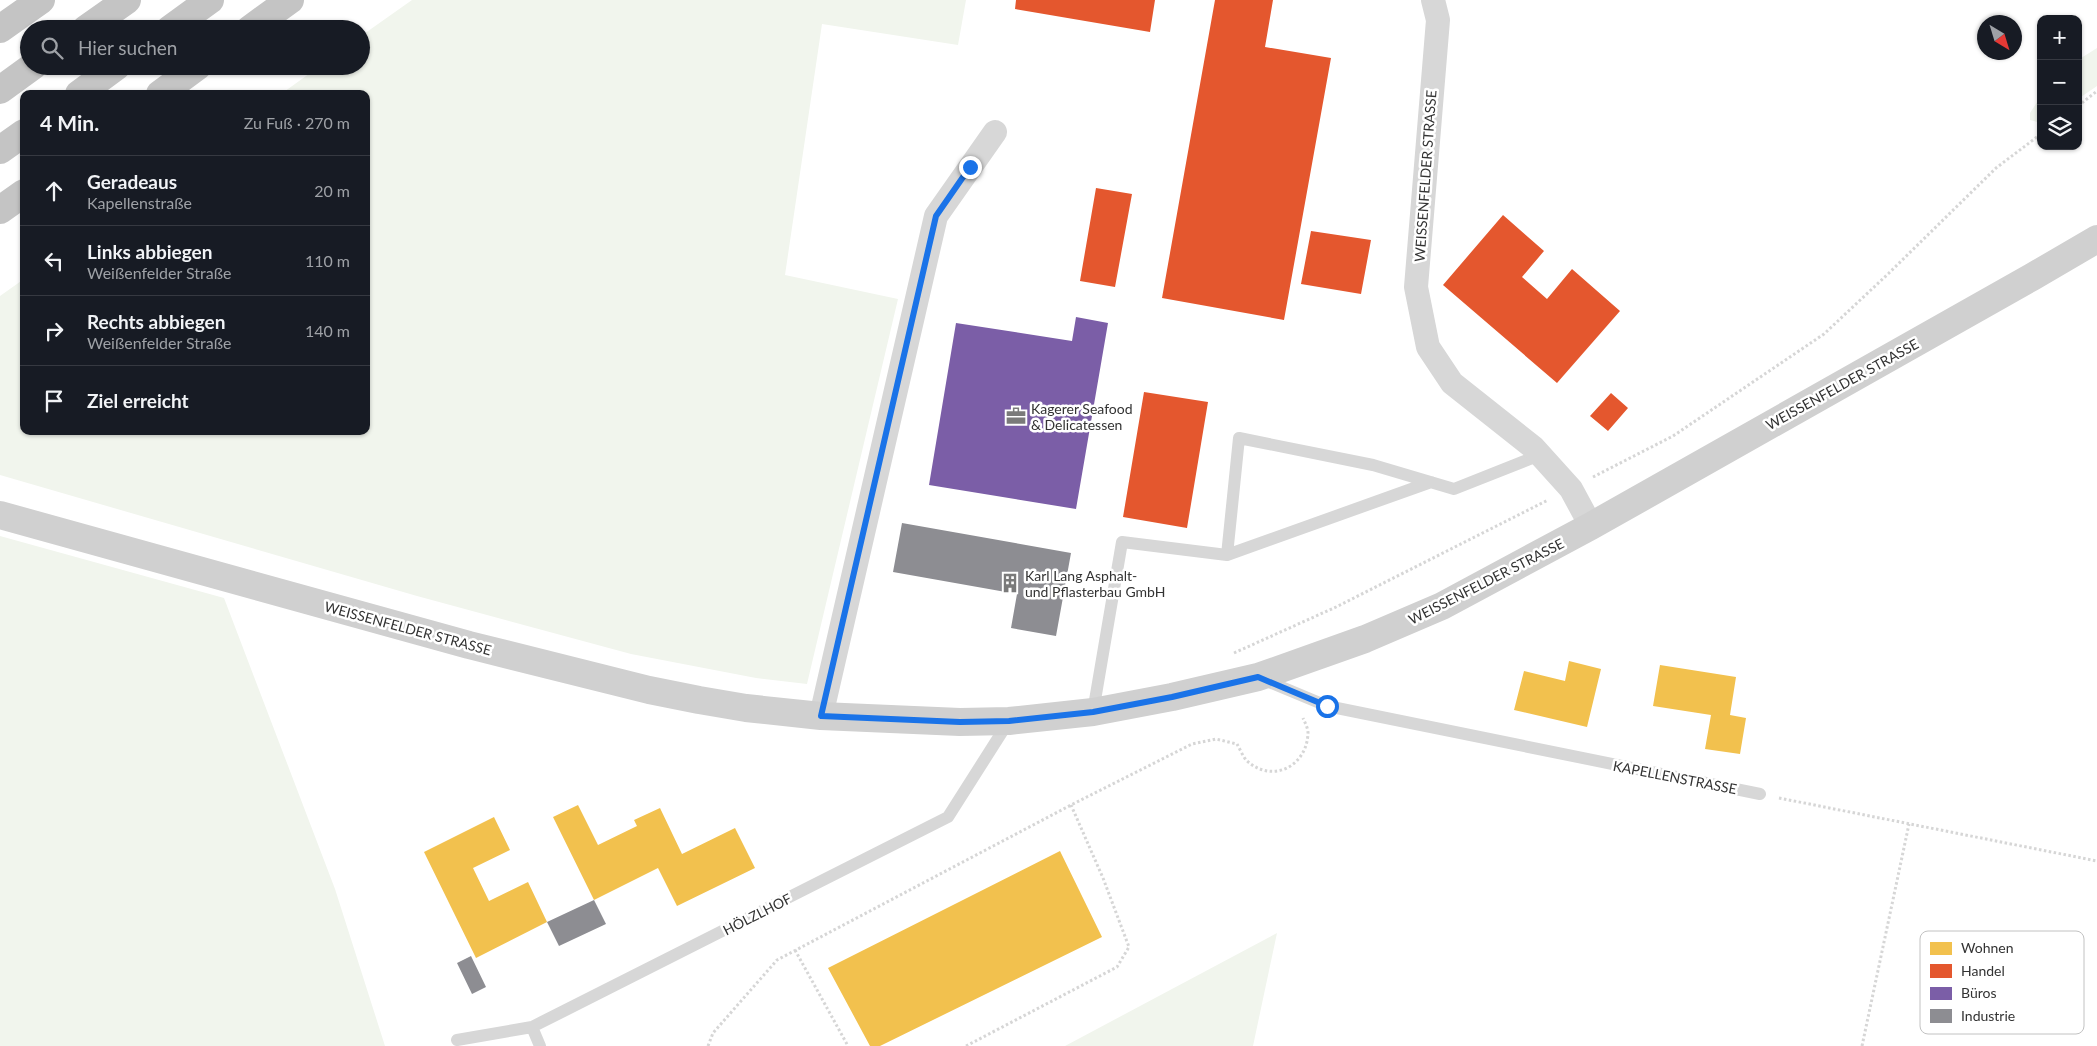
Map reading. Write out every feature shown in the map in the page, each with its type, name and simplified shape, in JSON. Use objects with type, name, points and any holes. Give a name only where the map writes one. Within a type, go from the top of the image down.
[{"type":"highway","points":[[0,29],[41,0]]},
{"type":"highway","points":[[99,20],[127,0]]},
{"type":"highway","points":[[182,20],[210,0]]},
{"type":"highway","points":[[262,20],[290,0]]},
{"type":"highway","points":[[0,90],[21,75]]},
{"type":"highway","points":[[84,90],[105,75]]},
{"type":"highway","points":[[165,90],[186,75]]},
{"type":"highway","points":[[0,150],[20,136]]},
{"type":"highway","points":[[0,210],[20,195]]},
{"type":"street","name":"WEISSENFELDER STRASSE","points":[[1433,0],[1438,20],[1416,287],[1428,347],[1452,383],[1540,455],[1571,489],[1591,526]]},
{"type":"street","points":[[821,716],[936,216],[994,132]]},
{"type":"street","name":"WEISSENFELDER STRASSE","points":[[0,515],[469,645],[649,690],[746,708],[821,716],[960,722],[1009,721],[1093,712],[1172,697],[1258,677],[1365,639],[1442,606],[1591,526],[2096,241]]},
{"type":"lane","points":[[1227,555],[1238,438],[1373,465],[1454,489],[1540,455]]},
{"type":"lane","points":[[1093,712],[1122,542],[1227,555],[1431,482]]},
{"type":"lane","name":"KAPELLENSTRASSE","points":[[1258,677],[1327,706],[1760,794]]},
{"type":"lane","name":"HÖLZLHOF","points":[[457,1040],[532,1027],[948,817],[1009,721]]},
{"type":"lane","points":[[532,1027],[540,1046]]},
{"type":"path","points":[[2079,105],[2097,91]]},
{"type":"path","points":[[708,1046],[713,1033],[777,960],[1071,805],[1192,744],[1216,739],[1237,744],[1247,760],[1268,772],[1291,767],[1303,752],[1309,732],[1302,715]]},
{"type":"path","points":[[1760,794],[2097,861]]},
{"type":"path","points":[[966,1046],[1117,968],[1129,947],[1103,878],[1071,805]]},
{"type":"path","points":[[1862,1046],[1909,824]]},
{"type":"path","points":[[796,950],[848,1046]]},
{"type":"shaded area","points":[[412,0],[966,0],[958,45],[822,24],[785,275],[898,299],[807,684],[756,678],[631,654],[417,596],[0,475],[0,296],[20,282],[20,435],[370,435],[370,90],[287,90],[307,75],[370,75],[370,30]]},
{"type":"shaded area","points":[[2097,48],[2097,86],[2082,96],[2082,60],[2082,57]]},
{"type":"shaded area","points":[[2037,102],[2037,122],[2030,120],[2030,113]]},
{"type":"shaded area","points":[[0,536],[224,598],[335,889],[385,1046],[0,1046]]},
{"type":"shaded area","points":[[1277,933],[1253,1046],[1065,1046]]},
{"type":"building: Wohnen","points":[[1569,661],[1601,669],[1587,727],[1514,710],[1524,671],[1565,681]]},
{"type":"building: Wohnen","points":[[1660,665],[1736,677],[1730,715],[1746,718],[1740,754],[1705,749],[1711,715],[1653,706]]},
{"type":"building: Wohnen","points":[[578,805],[598,845],[637,826],[634,820],[660,808],[682,854],[735,828],[755,868],[677,906],[658,868],[594,900],[553,817]]},
{"type":"building: Wohnen","points":[[494,817],[510,850],[473,868],[489,901],[528,882],[547,922],[476,958],[424,852]]},
{"type":"building: Wohnen","points":[[1060,851],[1102,937],[880,1046],[870,1046],[828,968]]},
{"type":"building: Handel","points":[[1016,0],[1155,0],[1150,32],[1015,9]]},
{"type":"building: Handel","points":[[1215,0],[1273,0],[1265,47],[1331,58],[1284,320],[1162,298]]},
{"type":"building: Handel","points":[[1096,188],[1132,194],[1115,287],[1080,281]]},
{"type":"building: Handel","points":[[1503,215],[1544,251],[1522,277],[1547,299],[1572,269],[1620,311],[1557,383],[1443,285]]},
{"type":"building: Handel","points":[[1311,231],[1371,240],[1361,294],[1301,284]]},
{"type":"building: Handel","points":[[1144,392],[1208,402],[1187,528],[1123,517]]},
{"type":"building: Handel","points":[[1611,393],[1628,408],[1608,431],[1590,416]]},
{"type":"building: Büros","points":[[1076,317],[1108,323],[1076,509],[929,485],[956,323],[1072,341]]},
{"type":"building: Industrie","name":"Karl Lang Asphalt- und Pflasterbau GmbH","points":[[902,523],[1071,553],[1056,636],[1011,628],[1017,594],[893,572]]},
{"type":"building: Industrie","points":[[594,900],[606,924],[559,946],[547,922]]},
{"type":"building: Industrie","points":[[471,956],[486,987],[472,994],[457,963]]},
{"type":"place","name":"Kagerer Seafood & Delicatessen","points":[[1016,416]]},
{"type":"place","name":"Karl Lang Asphalt- und Pflasterbau GmbH","points":[[1010,583]]},
{"type":"route","points":[[970,167],[936,216],[821,716],[960,722],[1009,721],[1093,712],[1172,697],[1258,677],[1327,706]]}]
